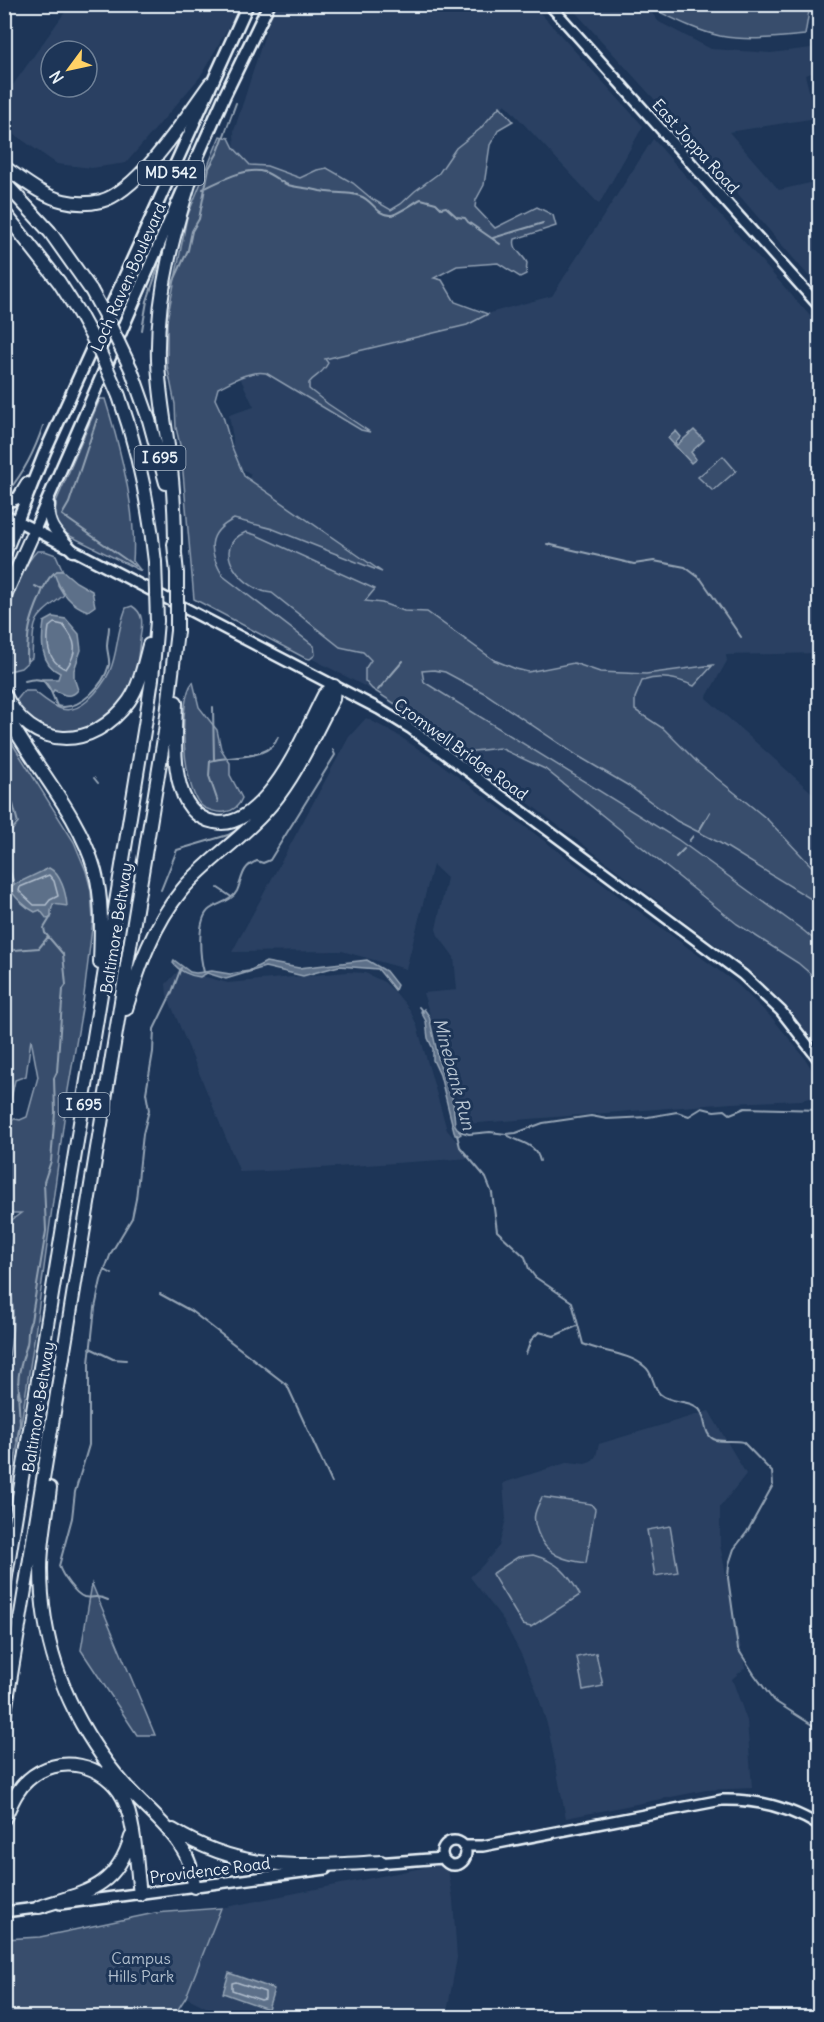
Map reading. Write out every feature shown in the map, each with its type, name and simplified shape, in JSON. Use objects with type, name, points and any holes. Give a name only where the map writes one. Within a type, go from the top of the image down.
[{"type":"highway","points":[[4,167],[37,189],[62,201],[76,204],[101,201],[123,189],[142,172],[210,84]]},
{"type":"highway","points":[[175,551],[173,486],[159,389],[158,331],[165,273],[180,211],[197,159]]},
{"type":"highway","name":"Baltimore Beltway","points":[[4,182],[50,232],[91,290],[120,344],[131,369],[159,453],[167,488],[177,573],[177,635],[173,682],[4,1718]]},
{"type":"highway","name":"Baltimore Beltway","points":[[4,212],[59,282],[80,315],[98,348],[119,396],[139,460],[150,514],[155,562],[157,621],[145,725],[4,1588]]},
{"type":"highway","points":[[4,554],[17,522]]},
{"type":"highway","points":[[4,598],[34,531]]},
{"type":"highway","points":[[4,693],[22,722],[40,733],[52,737],[74,738],[96,731],[115,717],[137,687],[157,621]]},
{"type":"highway","points":[[177,635],[175,747],[178,779],[181,792],[189,806],[199,817],[207,821],[231,822],[258,805],[279,780],[324,695],[334,687]]},
{"type":"highway","points":[[112,1059],[140,966],[162,919],[188,884],[208,864],[238,840],[273,803],[333,699],[334,687]]},
{"type":"highway","points":[[4,711],[74,822],[96,873],[101,909],[99,1009]]},
{"type":"highway","points":[[62,1364],[40,1567],[42,1608],[46,1627],[60,1679],[83,1728],[126,1787],[165,1825],[181,1845],[194,1876],[194,1887]]},
{"type":"highway","points":[[4,1819],[12,1802],[28,1780],[46,1768],[77,1764],[96,1770],[114,1785],[128,1809],[140,1894]]},
{"type":"highway","points":[[165,1825],[212,1850],[259,1863],[295,1866],[381,1862]]},
{"type":"highway","points":[[39,1907],[87,1892],[110,1877],[125,1855],[132,1833]]},
{"type":"main road","name":"Loch Raven Boulevard","points":[[17,522],[45,452],[248,4]]},
{"type":"main road","name":"Loch Raven Boulevard","points":[[34,531],[230,84],[269,4]]},
{"type":"main road","points":[[146,229],[162,237]]},
{"type":"main road","points":[[4,503],[12,501],[22,493],[45,452]]},
{"type":"main road","points":[[51,495],[48,513],[51,526],[73,551]]},
{"type":"street","name":"East Joppa Road","points":[[549,4],[819,307]]},
{"type":"street","name":"Cromwell Bridge Road","points":[[4,514],[379,709],[417,732],[743,975],[781,1011],[819,1061]]},
{"type":"street","points":[[464,1851],[722,1800],[774,1805],[819,1826]]},
{"type":"street","points":[[450,1842],[457,1842],[464,1851],[463,1860],[457,1865],[449,1864],[443,1854],[450,1842]]},
{"type":"street","name":"Providence Road","points":[[6,1912],[381,1862],[420,1859],[443,1854]]},
{"type":"shaded area","points":[[70,4],[241,5],[200,77],[126,163],[92,168],[57,164],[5,128],[5,96],[39,48],[39,99],[99,99],[99,39],[46,39]]},
{"type":"shaded area","points":[[277,4],[533,5],[643,126],[599,204],[505,104],[388,223],[329,167],[239,259],[234,131],[272,12]]},
{"type":"shaded area","points":[[569,5],[645,5],[659,22],[711,49],[771,53],[819,47],[819,71],[805,75],[816,118],[729,132],[779,190],[819,181],[819,288],[694,143]]},
{"type":"shaded area","points":[[653,139],[819,326],[819,653],[726,655],[727,661],[706,698],[819,799],[819,1048],[787,1006],[746,968],[465,755],[370,689],[209,605],[207,515],[242,493],[251,474],[232,463],[233,438],[229,415],[254,407],[215,325],[269,370],[472,323],[493,312],[552,296]]},
{"type":"shaded area","points":[[366,718],[396,734],[438,762],[737,984],[773,1019],[804,1057],[819,1081],[819,1096],[801,1100],[732,1103],[465,1124],[423,993],[457,990],[454,957],[436,929],[447,878],[433,865],[406,969],[342,951],[232,952],[349,737]]},
{"type":"shaded area","points":[[179,970],[228,983],[348,972],[365,973],[384,982],[410,1010],[417,1026],[447,1130],[471,1158],[240,1172],[167,995],[166,984]]},
{"type":"shaded area","points":[[709,1411],[746,1474],[720,1507],[720,1545],[745,1668],[732,1679],[747,1721],[752,1788],[706,1790],[566,1818],[548,1727],[536,1689],[502,1618],[470,1577],[499,1546],[506,1519],[503,1483],[569,1462],[585,1464],[591,1462],[596,1456],[599,1444]]},
{"type":"shaded area","points":[[447,1863],[453,1900],[457,1958],[446,2017],[225,2017],[186,1997],[221,1908]]},
{"type":"green space","points":[[645,5],[810,5],[805,35],[751,39],[730,38],[700,30]]},
{"type":"green space","points":[[500,106],[513,121],[499,129],[490,145],[484,185],[475,207],[495,228],[537,207],[553,215],[556,226],[515,239],[516,249],[527,263],[526,274],[520,277],[498,263],[457,266],[434,278],[442,280],[455,302],[488,314],[467,325],[325,359],[328,363],[309,383],[309,389],[370,432],[361,430],[266,373],[247,375],[218,388],[215,399],[244,476],[382,572],[273,529],[234,519],[218,530],[212,543],[214,559],[223,576],[314,646],[315,655],[310,659],[305,658],[194,599],[181,449],[167,365],[167,320],[187,217],[220,136],[229,138],[234,148],[250,165],[267,166],[300,178],[327,168],[391,210],[439,173],[456,148],[480,129]]},
{"type":"green space","points":[[100,399],[105,399],[122,458],[130,500],[134,542],[133,561],[141,571],[64,533],[54,522],[53,509]]},
{"type":"green space","points":[[723,456],[736,471],[713,491],[698,477]]},
{"type":"green space","points":[[246,532],[375,589],[365,601],[382,603],[404,611],[427,612],[494,660],[516,669],[528,672],[574,663],[600,672],[646,674],[713,665],[694,686],[668,678],[642,681],[635,698],[635,710],[664,729],[698,763],[767,819],[819,874],[819,904],[720,843],[677,821],[629,786],[578,756],[486,694],[445,672],[422,671],[424,682],[677,839],[804,931],[819,944],[819,981],[798,963],[737,924],[545,769],[500,748],[454,751],[420,720],[372,689],[365,681],[365,669],[371,660],[363,652],[340,647],[272,593],[262,591],[242,578],[230,559],[230,549],[235,539]]},
{"type":"green space","points":[[37,551],[56,555],[63,571],[57,571],[58,585],[64,595],[37,620],[33,634],[32,658],[21,668],[5,672],[5,642],[10,608],[21,576]]},
{"type":"green space","points":[[132,606],[142,620],[137,663],[127,693],[110,713],[83,729],[68,731],[53,730],[39,725],[26,716],[15,702],[24,691],[34,691],[54,706],[66,710],[73,709],[87,701],[106,678],[111,668],[121,622],[126,608]]},
{"type":"green space","points":[[193,682],[199,707],[217,730],[221,749],[230,763],[230,775],[242,798],[236,808],[231,811],[215,811],[202,806],[189,780],[184,724],[188,692]]},
{"type":"green space","points":[[5,732],[74,842],[91,890],[93,920],[35,1334],[5,1526],[5,1376],[11,1348],[13,1318],[12,1299],[5,1296],[5,1274],[12,1254],[5,1225],[21,1213],[5,1213],[5,1117],[20,1120],[27,1117],[38,1077],[31,1039],[26,1076],[15,1080],[9,1108],[5,1108]]},
{"type":"green space","points":[[542,1497],[591,1504],[595,1509],[586,1563],[557,1556],[541,1541],[534,1519]]},
{"type":"green space","points":[[670,1526],[678,1572],[655,1576],[647,1530]]},
{"type":"green space","points":[[533,1555],[561,1569],[580,1595],[531,1627],[523,1625],[492,1574],[518,1557]]},
{"type":"green space","points":[[92,1584],[155,1735],[137,1735],[81,1650]]},
{"type":"green space","points":[[596,1653],[603,1686],[583,1690],[577,1657]]},
{"type":"green space","name":"Campus Hills Park","points":[[221,1908],[186,1997],[173,2017],[5,2017],[5,1939],[40,1937],[155,1913]]},
{"type":"water","points":[[694,430],[704,440],[691,452],[696,459],[691,463],[668,438],[676,431],[681,437],[675,443],[677,445]]},
{"type":"water","points":[[63,571],[92,591],[95,606],[88,611],[71,601],[56,580],[54,573]]},
{"type":"water","points":[[53,617],[66,619],[79,634],[81,650],[74,670],[78,690],[70,695],[54,690],[52,693],[42,679],[58,679],[60,673],[53,669],[45,658],[42,644],[44,622]]},
{"type":"water","points":[[49,868],[60,879],[67,906],[53,904],[51,918],[47,919],[40,910],[35,912],[24,905],[9,887]]},
{"type":"water","name":"Minebank Run","points":[[174,960],[190,972],[212,971],[230,974],[249,971],[266,962],[299,968],[367,960],[386,971],[397,985],[395,990],[378,969],[339,966],[303,976],[265,967],[226,979],[207,973],[200,977],[182,971],[175,966]]},
{"type":"water","name":"Minebank Run","points":[[424,1009],[429,1016],[440,1066],[453,1100],[455,1125],[461,1134],[458,1136],[455,1135],[440,1075],[433,1060],[433,1049],[428,1038],[426,1021],[421,1012]]},
{"type":"water","points":[[229,1973],[274,1989],[268,2009],[223,1993]]},
{"type":"waterway","points":[[171,287],[188,250],[192,231],[199,219],[209,168],[218,152],[236,103]]},
{"type":"waterway","points":[[203,189],[241,173],[257,171],[267,173],[292,186],[360,196],[381,213],[390,215],[421,199],[436,203],[441,208],[446,207],[457,217],[465,218],[500,244]]},
{"type":"waterway","points":[[493,238],[543,223]]},
{"type":"waterway","points":[[142,330],[147,301],[159,265]]},
{"type":"waterway","points":[[97,419],[69,503],[62,515],[135,566]]},
{"type":"waterway","points":[[4,489],[9,490],[25,468],[43,426]]},
{"type":"waterway","points":[[547,544],[634,564],[654,561],[685,567],[701,579],[741,637]]},
{"type":"waterway","points":[[27,661],[31,621],[44,587],[54,573]]},
{"type":"waterway","points":[[35,586],[41,589]]},
{"type":"waterway","points":[[25,681],[33,679],[44,681],[50,688],[57,706],[66,707],[82,701],[96,688],[109,665],[107,646],[109,627]]},
{"type":"waterway","points":[[378,690],[403,661]]},
{"type":"waterway","points":[[213,707],[214,760]]},
{"type":"waterway","points":[[218,802],[209,776],[210,761],[258,754],[274,745],[278,737]]},
{"type":"waterway","points":[[204,972],[200,939],[206,914],[210,909],[235,894],[248,866],[257,861],[263,863],[270,860],[335,755],[333,750]]},
{"type":"waterway","points":[[94,778],[98,783]]},
{"type":"waterway","name":"Minebank Run","points":[[4,802],[13,804],[18,823],[10,832],[4,848]]},
{"type":"waterway","points":[[699,831],[710,812]]},
{"type":"waterway","points":[[161,890],[177,850],[228,835],[243,826]]},
{"type":"waterway","points":[[689,841],[693,836]]},
{"type":"waterway","points":[[676,857],[684,849]]},
{"type":"waterway","name":"Minebank Run","points":[[4,852],[14,884]]},
{"type":"waterway","points":[[218,888],[230,896]]},
{"type":"waterway","points":[[21,1399],[18,1385],[20,1371],[27,1344],[46,1231],[44,1182],[51,1161],[55,1112],[54,1078],[57,1072],[63,989],[66,985],[63,954],[45,933],[44,928],[52,915]]},
{"type":"waterway","points":[[14,950],[39,948],[48,937]]},
{"type":"waterway","points":[[108,1600],[80,1595],[69,1584],[59,1566],[72,1518],[75,1492],[89,1445],[89,1363],[95,1308],[101,1280],[111,1253],[132,1218],[143,1134],[149,1110],[146,1093],[153,1052],[154,1029],[181,968]]},
{"type":"waterway","name":"Minebank Run","points":[[419,1007],[423,1012]]},
{"type":"waterway","points":[[459,1131],[469,1134],[490,1132],[506,1134],[516,1133],[543,1123],[591,1116],[607,1119],[648,1117],[677,1112],[689,1116],[702,1108],[714,1111],[725,1110],[730,1114],[745,1108],[820,1110]]},
{"type":"waterway","name":"Minebank Run","points":[[457,1135],[460,1147],[486,1178],[492,1193],[497,1231],[525,1257],[535,1277],[572,1302],[583,1344],[623,1355],[638,1362],[650,1372],[660,1394],[699,1409],[711,1437],[719,1441],[743,1442],[772,1472],[773,1485],[747,1532],[734,1549],[729,1564],[728,1578],[738,1649],[773,1700],[820,1730]]},
{"type":"waterway","points":[[507,1135],[535,1150],[540,1161]]},
{"type":"waterway","points":[[105,1270],[112,1274]]},
{"type":"waterway","points":[[160,1294],[191,1311],[287,1385],[332,1483]]},
{"type":"waterway","points":[[526,1354],[531,1340],[539,1332],[554,1336],[577,1326]]},
{"type":"waterway","points":[[90,1348],[113,1359],[126,1360]]},
{"type":"waterway","points":[[17,1441],[20,1423],[18,1392]]}]
